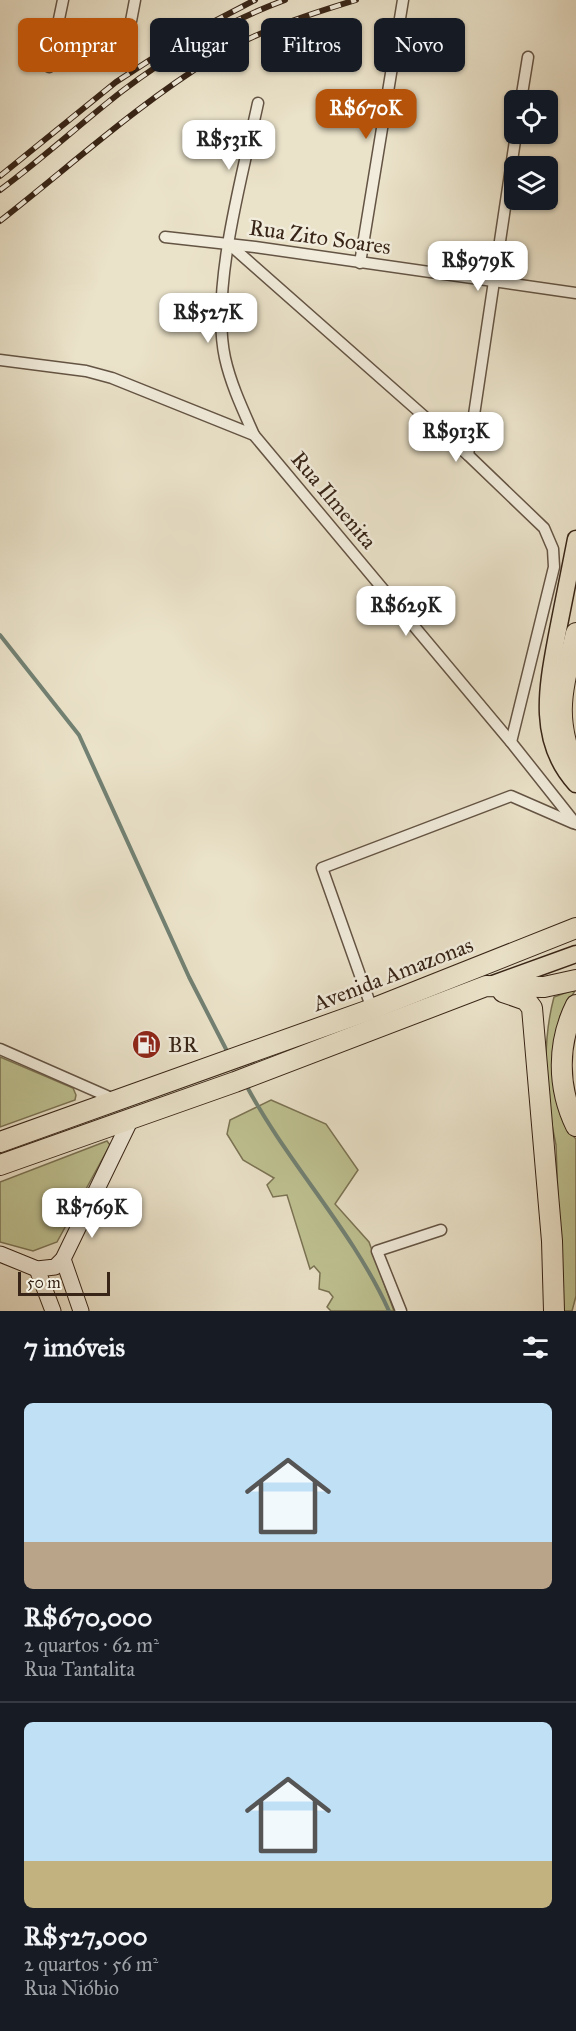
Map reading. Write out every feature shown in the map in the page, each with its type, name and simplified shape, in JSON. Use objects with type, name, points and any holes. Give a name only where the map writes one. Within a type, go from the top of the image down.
[{"type":"highway","points":[[576,633],[561,694],[560,720],[576,771]]},
{"type":"highway","name":"Avenida Amazonas","points":[[0,1142],[372,1009],[576,928]]},
{"type":"highway","points":[[486,986],[544,987],[576,980]]},
{"type":"highway","points":[[486,986],[526,1000],[532,1008],[552,1241],[554,1311]]},
{"type":"highway","name":"Avenida Amazonas","points":[[0,1165],[235,1082],[486,986]]},
{"type":"highway","points":[[576,1005],[564,1033],[561,1071],[566,1100],[576,1126]]},
{"type":"main road","points":[[576,539],[549,677],[547,707],[547,722],[556,754],[576,784]]},
{"type":"main road","name":"Avenida Amazonas","points":[[486,986],[576,954]]},
{"type":"street","points":[[59,18],[63,0]]},
{"type":"street","points":[[132,18],[135,0]]},
{"type":"street","points":[[360,263],[403,0]]},
{"type":"street","points":[[523,90],[528,57]]},
{"type":"street","points":[[254,435],[232,384],[221,329],[229,244],[258,103]]},
{"type":"street","points":[[468,455],[514,144]]},
{"type":"street","name":"Rua Zito Soares","points":[[165,237],[576,292]]},
{"type":"street","points":[[229,244],[468,455],[544,528],[553,549],[554,567],[511,742]]},
{"type":"street","name":"Rua Ilmenita","points":[[0,360],[86,371],[112,378],[254,435],[511,742],[576,824]]},
{"type":"street","points":[[372,1009],[322,868],[511,796],[576,824]]},
{"type":"street","points":[[0,1049],[117,1100]]},
{"type":"street","points":[[0,1254],[37,1269],[55,1267],[63,1259],[131,1119]]},
{"type":"street","points":[[401,1311],[377,1251],[441,1230]]},
{"type":"street","points":[[63,1259],[81,1311]]},
{"type":"street","points":[[37,1269],[53,1311]]},
{"type":"green space","points":[[576,989],[560,1016],[553,1054],[566,1128],[576,1139],[576,1296],[572,1311],[562,1311],[556,1145],[547,1090],[546,1052],[554,997]]},
{"type":"green space","points":[[0,1057],[73,1088],[76,1095],[75,1100],[0,1127]]},
{"type":"green space","points":[[271,1100],[326,1124],[358,1170],[335,1204],[369,1242],[394,1311],[331,1311],[327,1307],[333,1297],[329,1292],[319,1289],[320,1273],[314,1266],[310,1269],[287,1195],[273,1197],[267,1185],[274,1178],[243,1160],[227,1134],[230,1120]]},
{"type":"green space","points":[[107,1141],[110,1145],[57,1242],[33,1251],[0,1242],[0,1182]]},
{"type":"waterway","points":[[0,635],[79,735],[189,977],[228,1053]]},
{"type":"waterway","points":[[245,1083],[280,1141],[357,1252],[389,1311]]},
{"type":"railway","points":[[0,176],[116,82],[190,34],[255,0]]},
{"type":"railway","points":[[0,190],[121,92],[159,65],[242,18],[285,0]]},
{"type":"railway","points":[[0,221],[158,95],[213,58],[265,32],[356,0]]},
{"type":"place","name":"BR","points":[[147,1044]]}]
